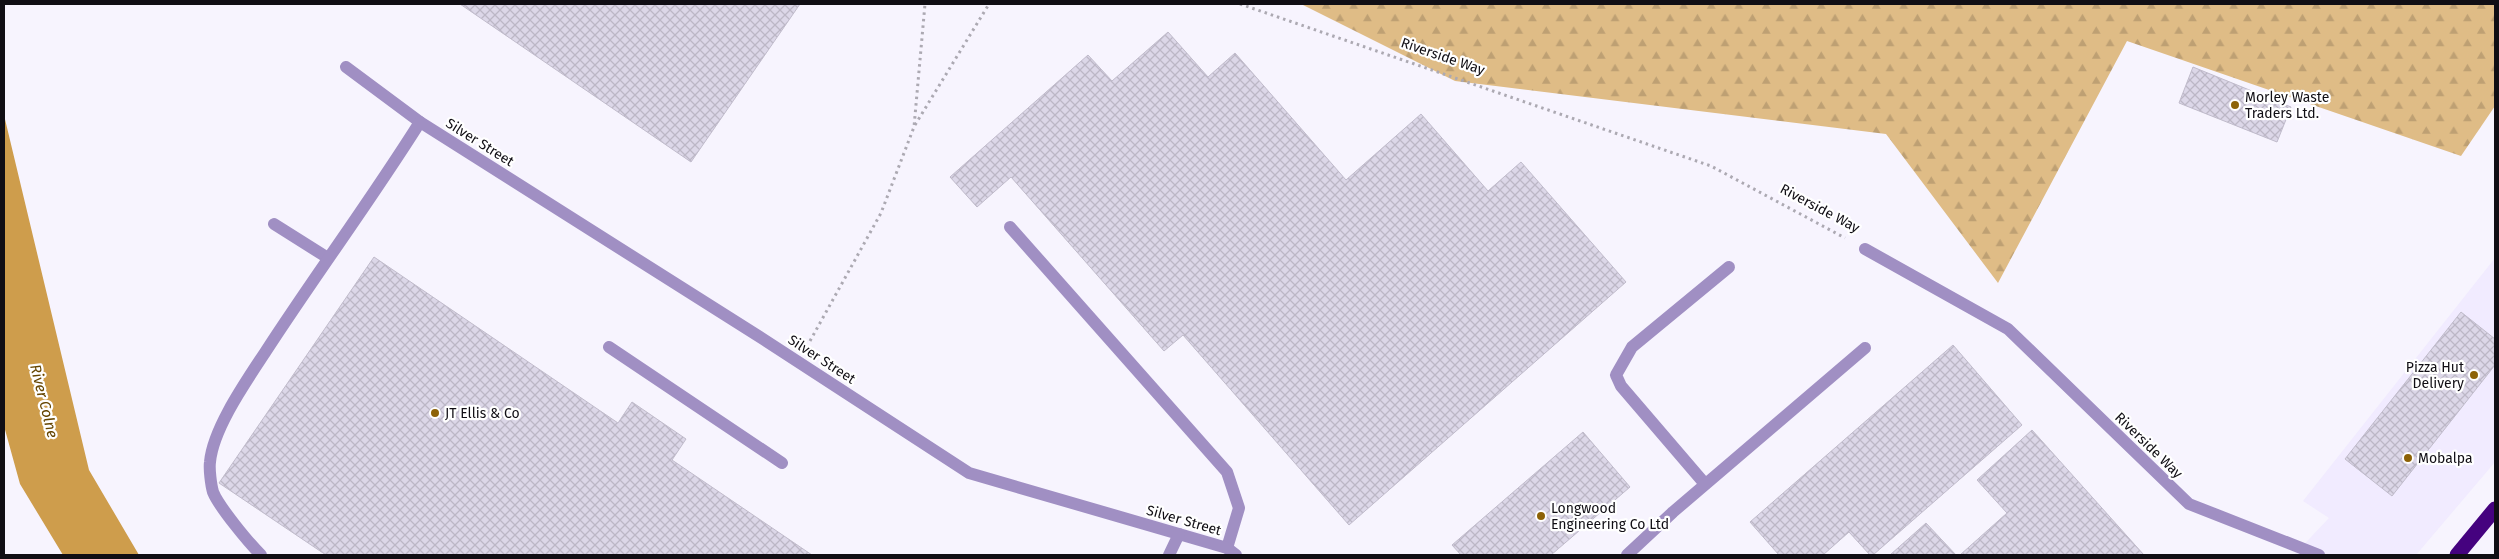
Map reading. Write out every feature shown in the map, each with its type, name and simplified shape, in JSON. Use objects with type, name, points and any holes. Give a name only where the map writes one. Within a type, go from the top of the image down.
[{"type":"highway","points":[[2457,555],[2495,509]]},
{"type":"street","name":"Silver Street","points":[[346,67],[420,122],[969,473],[1179,534],[1231,552]]},
{"type":"street","points":[[261,555],[247,541],[213,492],[210,462],[218,434],[240,391],[328,258],[374,194],[420,122]]},
{"type":"street","points":[[274,224],[328,258]]},
{"type":"street","points":[[1010,227],[1227,472],[1238,508],[1231,552]]},
{"type":"street","name":"Riverside Way","points":[[1865,249],[2008,329],[2189,504],[2319,555]]},
{"type":"street","points":[[1705,484],[1622,386],[1616,375],[1632,347],[1729,267]]},
{"type":"street","points":[[609,348],[782,463]]},
{"type":"street","points":[[1626,555],[1705,484],[1865,348]]},
{"type":"street","points":[[1169,555],[1179,534]]},
{"type":"path","points":[[914,126],[925,4]]},
{"type":"path","points":[[798,362],[881,213],[914,126],[989,4]]},
{"type":"path","name":"Riverside Way","points":[[1240,4],[1711,166],[1865,249]]},
{"type":"shaded area","points":[[2495,258],[2495,462],[2416,555],[2294,555],[2329,518],[2303,501]]},
{"type":"green space","points":[[1301,4],[2495,4],[2495,106],[2461,156],[2127,41],[1998,283],[1886,134],[1455,81]]},
{"type":"water","name":"River Colne","points":[[4,115],[89,470],[139,555],[63,555],[20,484],[4,426]]},
{"type":"building","points":[[460,4],[800,4],[691,162]]},
{"type":"building","points":[[1168,32],[1208,77],[1235,53],[1346,180],[1421,114],[1488,191],[1521,162],[1626,282],[1349,525],[1183,335],[1164,351],[1011,177],[977,207],[950,177],[1088,55],[1112,81]]},
{"type":"building","name":"Morley Waste Traders Ltd.","points":[[2193,67],[2291,107],[2277,142],[2179,103]]},
{"type":"building","name":"JT Ellis & Co","points":[[374,257],[618,423],[632,402],[686,439],[672,460],[812,555],[326,555],[219,483]]},
{"type":"building","points":[[2461,312],[2495,339],[2495,365],[2392,496],[2345,459]]},
{"type":"building","points":[[1953,345],[2022,425],[1873,555],[1870,555],[1849,532],[1823,555],[1779,555],[1750,522]]},
{"type":"building","points":[[2032,430],[2144,555],[1960,555],[2007,513],[1977,480]]},
{"type":"building","name":"Longwood Engineering Co Ltd","points":[[1583,432],[1630,487],[1551,555],[1461,555],[1452,545]]},
{"type":"building","points":[[1926,523],[1956,555],[1890,555]]},
{"type":"place","name":"Morley Waste Traders Ltd.","points":[[2235,105]]},
{"type":"place","name":"Pizza Hut Delivery","points":[[2474,375]]},
{"type":"place","name":"JT Ellis & Co","points":[[435,413]]},
{"type":"place","name":"Mobalpa","points":[[2408,458]]},
{"type":"place","name":"Longwood Engineering Co Ltd","points":[[1541,516]]}]
